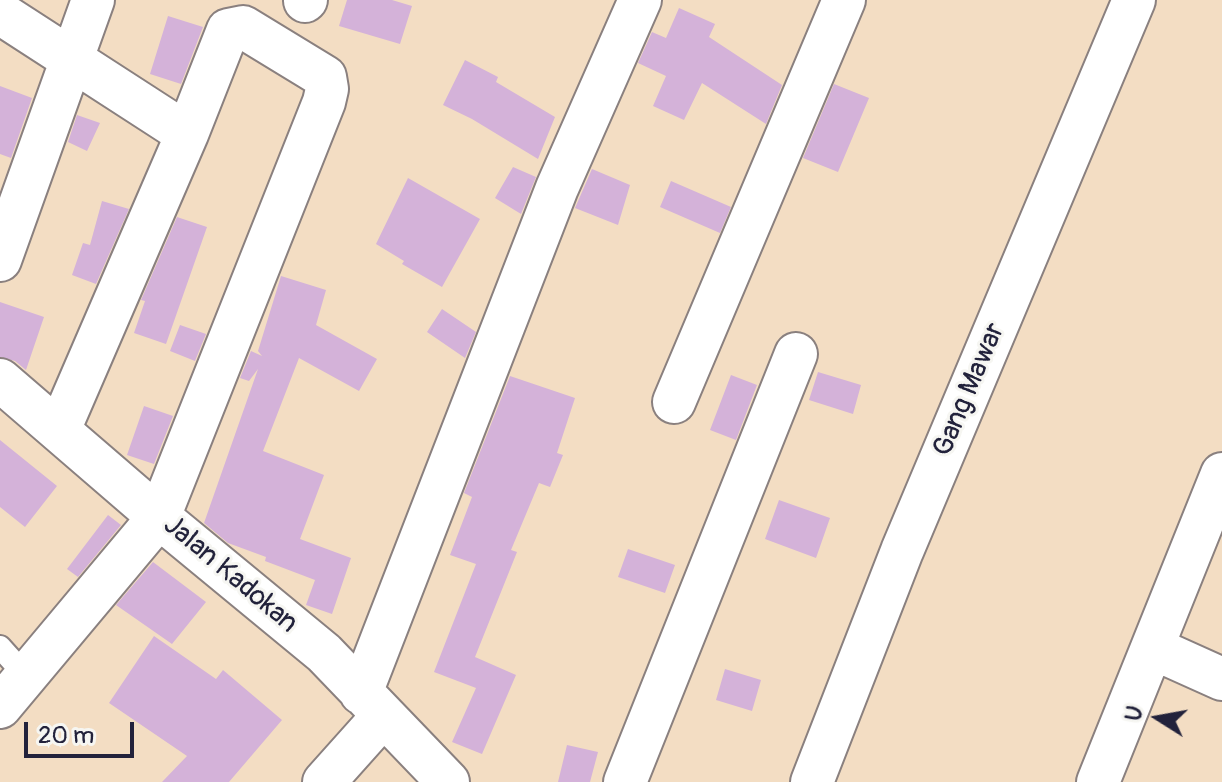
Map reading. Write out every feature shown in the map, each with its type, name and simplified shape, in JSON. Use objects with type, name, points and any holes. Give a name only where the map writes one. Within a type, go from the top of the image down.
[{"type":"street","points":[[0,260],[93,0]]},
{"type":"street","points":[[324,782],[372,705],[557,188],[640,0]]},
{"type":"street","points":[[674,402],[844,0]]},
{"type":"street","name":"Gang Mawar","points":[[812,782],[902,551],[1134,0]]},
{"type":"street","points":[[0,13],[187,134]]},
{"type":"street","points":[[9,676],[159,517],[324,102],[327,89],[325,77],[243,27],[228,30],[187,134],[59,430]]},
{"type":"street","points":[[625,782],[796,354]]},
{"type":"street","name":"Jalan Kadokan","points":[[0,380],[324,653],[448,782]]},
{"type":"street","points":[[1098,782],[1222,474]]},
{"type":"street","points":[[1153,648],[1222,679]]},
{"type":"building","points":[[347,0],[392,0],[412,6],[400,44],[339,26]]},
{"type":"building","points":[[679,8],[715,24],[709,37],[782,85],[766,124],[702,83],[684,120],[653,106],[666,76],[638,63],[652,32],[666,38]]},
{"type":"building","points":[[168,16],[203,27],[181,84],[150,74]]},
{"type":"building","points":[[465,60],[498,77],[496,82],[555,117],[538,159],[443,105]]},
{"type":"building","points":[[834,84],[869,98],[838,172],[803,158]]},
{"type":"building","points":[[0,86],[32,98],[11,158],[0,154]]},
{"type":"building","points":[[77,115],[100,123],[87,151],[68,142]]},
{"type":"building","points":[[513,167],[536,177],[521,214],[495,198]]},
{"type":"building","points":[[592,169],[630,185],[618,225],[575,208]]},
{"type":"building","points":[[408,178],[480,219],[442,287],[402,264],[404,261],[376,244]]},
{"type":"building","points":[[671,181],[731,207],[720,233],[660,207]]},
{"type":"building","points":[[102,201],[129,209],[96,284],[72,275],[83,243],[90,245]]},
{"type":"building","points":[[177,217],[207,227],[166,344],[134,333],[145,301],[141,300]]},
{"type":"building","points":[[281,276],[326,290],[316,325],[377,359],[359,391],[299,358],[263,451],[324,475],[300,539],[351,558],[332,614],[306,605],[315,580],[228,543],[204,523],[258,369],[249,381],[240,378],[251,351],[262,356],[258,351]]},
{"type":"building","points":[[0,302],[44,317],[26,370],[15,361],[0,357]]},
{"type":"building","points":[[442,309],[476,332],[465,358],[427,332]]},
{"type":"building","points":[[180,325],[206,334],[195,361],[170,351]]},
{"type":"building","points":[[818,372],[861,385],[853,414],[809,400]]},
{"type":"building","points":[[731,375],[757,385],[736,440],[710,430]]},
{"type":"building","points":[[510,376],[575,398],[557,453],[563,455],[550,487],[539,483],[511,550],[517,552],[475,657],[516,675],[482,754],[452,742],[476,688],[434,672],[476,564],[450,555],[472,497],[464,493]]},
{"type":"building","points":[[144,406],[173,416],[154,464],[127,455]]},
{"type":"building","points":[[0,440],[57,486],[25,527],[0,507]]},
{"type":"building","points":[[779,500],[830,518],[816,558],[765,539]]},
{"type":"building","points":[[108,515],[121,525],[78,577],[67,569]]},
{"type":"building","points":[[628,549],[675,565],[665,593],[618,577]]},
{"type":"building","points":[[153,562],[206,602],[172,644],[116,605]]},
{"type":"building","points":[[154,636],[216,679],[223,670],[282,720],[229,782],[162,782],[187,756],[109,703]]},
{"type":"building","points":[[725,669],[761,680],[752,711],[716,700]]},
{"type":"building","points":[[567,745],[598,752],[590,782],[558,782]]}]
